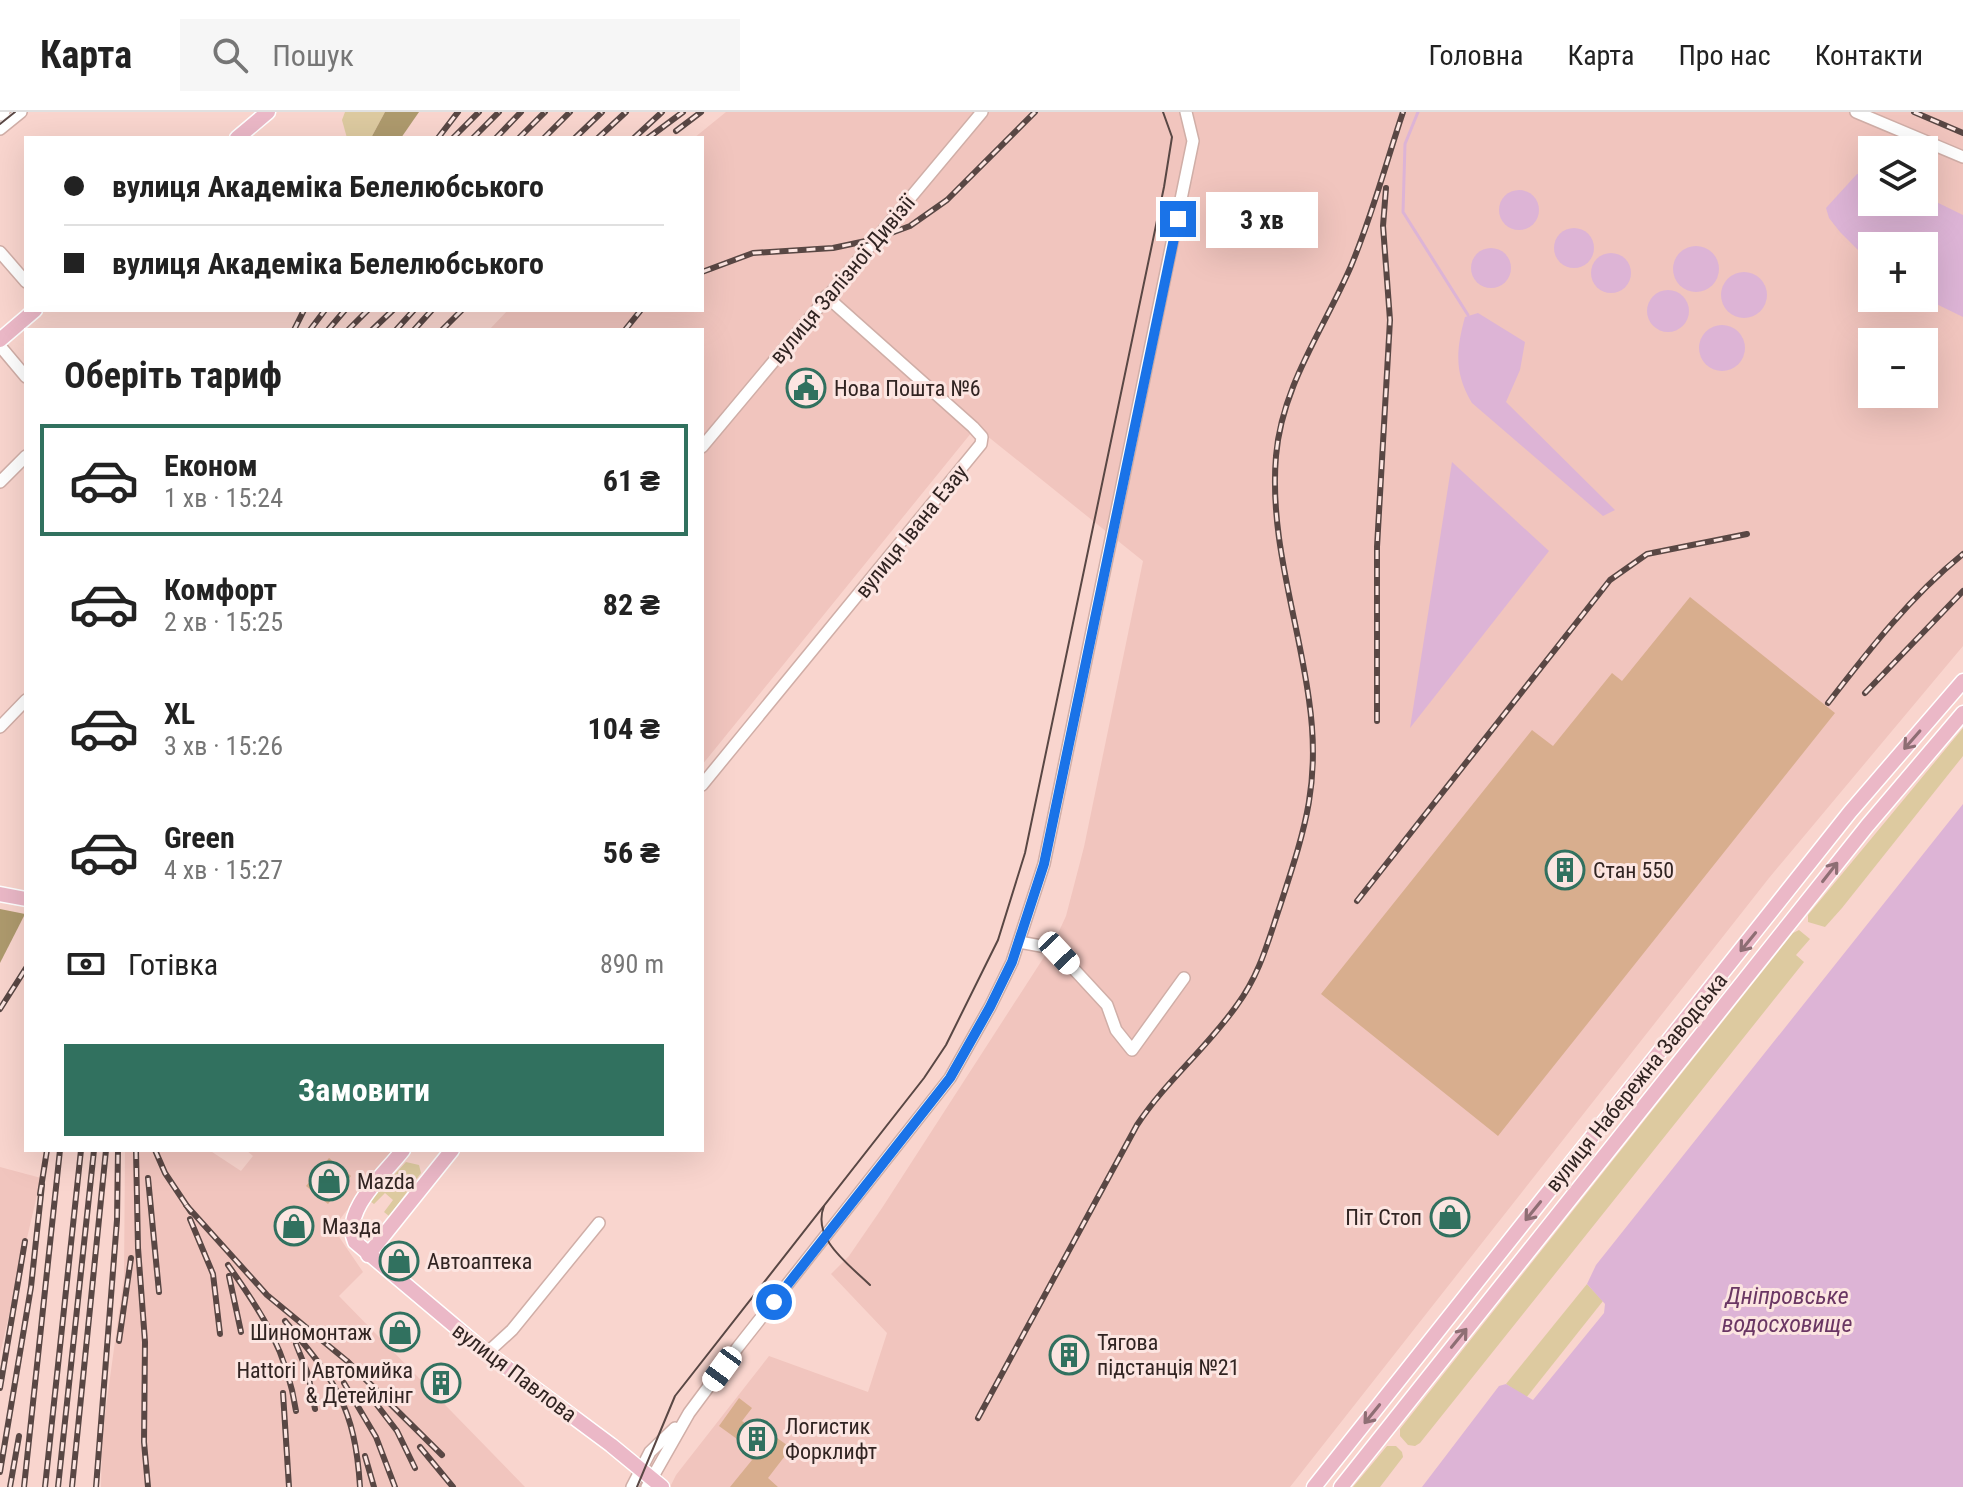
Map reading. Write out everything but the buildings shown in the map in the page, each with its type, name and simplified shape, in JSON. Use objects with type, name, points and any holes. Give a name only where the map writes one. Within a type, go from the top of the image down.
[{"type":"main road","points":[[239,136],[268,112]]},
{"type":"main road","points":[[0,340],[33,312]]},
{"type":"main road","name":"вулиця Набережна Заводська","points":[[1314,1487],[1850,812],[1963,681]]},
{"type":"main road","name":"вулиця Набережна Заводська","points":[[1341,1487],[1867,826],[1963,713]]},
{"type":"main road","points":[[0,894],[24,899]]},
{"type":"main road","points":[[402,1152],[353,1217],[352,1234],[368,1255],[450,1152]]},
{"type":"main road","name":"вулиця Павлова","points":[[368,1255],[650,1480]]},
{"type":"street","points":[[0,129],[21,112]]},
{"type":"street","name":"вулиця Залізної Дивізії","points":[[704,445],[982,112]]},
{"type":"street","points":[[632,1487],[650,1480],[650,1452],[689,1413],[950,1078],[990,1007],[1019,942],[1047,850],[1188,169],[1193,141],[1186,112]]},
{"type":"street","points":[[1856,112],[1963,157]]},
{"type":"street","points":[[0,252],[24,280]]},
{"type":"street","name":"вулиця Івана Езау","points":[[704,783],[981,444],[982,437],[973,427],[826,296]]},
{"type":"street","points":[[0,346],[24,375]]},
{"type":"street","points":[[0,482],[24,458]]},
{"type":"street","points":[[0,727],[24,702]]},
{"type":"street","points":[[1019,942],[1052,948],[1059,953],[1107,1005],[1116,1030],[1132,1050],[1184,978]]},
{"type":"street","points":[[488,1352],[512,1330],[599,1223]]},
{"type":"shaded area","points":[[345,112],[385,112],[372,136],[346,136],[342,120]]},
{"type":"shaded area","points":[[385,112],[419,112],[402,136],[372,136]]},
{"type":"shaded area","points":[[726,112],[1963,112],[1963,646],[1769,878],[1290,1487],[670,1487],[676,1475],[769,1356],[868,1392],[887,1333],[831,1274],[849,1256],[882,1208],[1055,940],[1066,916],[1084,847],[1143,561],[976,427],[704,763],[704,328],[491,328],[506,312],[704,312],[704,136],[696,136]]},
{"type":"shaded area","points":[[1963,728],[1963,756],[1842,908],[1825,927],[1808,922],[1808,915]]},
{"type":"shaded area","points":[[0,909],[24,914],[24,916],[0,963]]},
{"type":"shaded area","points":[[1799,930],[1810,939],[1796,955],[1804,962],[1420,1443],[1408,1445],[1400,1436],[1400,1429],[1793,933]]},
{"type":"shaded area","points":[[125,1152],[212,1152],[241,1171],[253,1156],[248,1152],[392,1152],[333,1228],[363,1272],[339,1296],[525,1487],[101,1487],[102,1436],[124,1276]]},
{"type":"shaded area","points":[[406,1162],[419,1165],[421,1173],[389,1216],[384,1212],[393,1200],[385,1193],[374,1204],[370,1201]]},
{"type":"shaded area","points":[[0,1167],[41,1178],[0,1354]]},
{"type":"shaded area","points":[[1587,1284],[1603,1301],[1526,1398],[1506,1384]]},
{"type":"shaded area","points":[[1387,1446],[1396,1446],[1403,1457],[1380,1487],[1353,1487]]},
{"type":"water","points":[[1857,174],[1858,216],[1938,216],[1938,203],[1963,215],[1963,317],[1938,305],[1938,232],[1858,232],[1858,250],[1829,218],[1826,208]]},
{"type":"water","points":[[1519,190],[1533,196],[1539,210],[1533,224],[1519,230],[1505,224],[1499,210],[1505,196]]},
{"type":"water","points":[[1574,228],[1588,234],[1594,248],[1588,262],[1574,268],[1560,262],[1554,248],[1560,234]]},
{"type":"water","points":[[1696,246],[1712,253],[1719,269],[1712,285],[1696,292],[1680,285],[1673,269],[1680,253]]},
{"type":"water","points":[[1491,248],[1505,254],[1511,268],[1505,282],[1491,288],[1477,282],[1471,268],[1477,254]]},
{"type":"water","points":[[1611,253],[1625,259],[1631,273],[1625,287],[1611,293],[1597,287],[1591,273],[1597,259]]},
{"type":"water","points":[[1744,272],[1760,279],[1767,295],[1760,311],[1744,318],[1728,311],[1721,295],[1728,279]]},
{"type":"water","points":[[1668,290],[1683,296],[1689,311],[1683,326],[1668,332],[1653,326],[1647,311],[1653,296]]},
{"type":"water","points":[[1478,313],[1525,342],[1520,370],[1506,402],[1615,510],[1603,516],[1472,403],[1462,382],[1458,361],[1465,317]]},
{"type":"water","points":[[1722,325],[1738,332],[1745,348],[1738,364],[1722,371],[1706,364],[1699,348],[1706,332]]},
{"type":"water","points":[[1452,462],[1549,551],[1410,728]]},
{"type":"water","name":"Дніпровське водосховище","points":[[1963,804],[1963,1487],[1422,1487],[1499,1386],[1506,1384],[1533,1400],[1604,1313],[1605,1304],[1587,1284],[1596,1265]]},
{"type":"waterway","points":[[1418,112],[1405,144],[1403,212],[1468,315]]},
{"type":"tram line","points":[[0,124],[15,112]]},
{"type":"tram line","points":[[637,1487],[675,1396],[924,1078],[946,1045],[998,940],[1025,853],[1164,187],[1172,137],[1163,112]]},
{"type":"tram line","points":[[824,1206],[821,1218],[828,1240],[843,1260],[870,1285]]},
{"type":"railway","points":[[440,136],[458,112]]},
{"type":"railway","points":[[455,136],[479,112]]},
{"type":"railway","points":[[475,136],[499,112]]},
{"type":"railway","points":[[498,136],[521,112]]},
{"type":"railway","points":[[521,136],[545,112]]},
{"type":"railway","points":[[546,136],[570,112]]},
{"type":"railway","points":[[577,136],[602,112]]},
{"type":"railway","points":[[600,136],[626,112]]},
{"type":"railway","points":[[636,136],[662,112]]},
{"type":"railway","points":[[651,136],[683,112]]},
{"type":"railway","points":[[676,131],[701,112]]},
{"type":"railway","points":[[704,271],[753,253],[833,248],[875,239],[910,226],[947,200],[1035,112]]},
{"type":"railway","points":[[978,1418],[1137,1125],[1245,993],[1263,957],[1280,906],[1303,829],[1312,781],[1313,756],[1309,700],[1280,548],[1275,487],[1280,430],[1295,381],[1359,247],[1403,112]]},
{"type":"railway","points":[[1914,112],[1963,133]]},
{"type":"railway","points":[[1377,721],[1377,547],[1390,320],[1383,226],[1386,188]]},
{"type":"railway","points":[[295,328],[303,312]]},
{"type":"railway","points":[[312,328],[324,312]]},
{"type":"railway","points":[[330,328],[343,312]]},
{"type":"railway","points":[[350,328],[366,312]]},
{"type":"railway","points":[[374,328],[391,312]]},
{"type":"railway","points":[[398,328],[412,312]]},
{"type":"railway","points":[[416,328],[430,312]]},
{"type":"railway","points":[[444,328],[460,312]]},
{"type":"railway","points":[[627,328],[639,312]]},
{"type":"railway","points":[[1357,901],[1610,580],[1647,554],[1747,534]]},
{"type":"railway","points":[[1828,703],[1908,606],[1963,554]]},
{"type":"railway","points":[[1865,693],[1963,591]]},
{"type":"railway","points":[[0,1009],[24,971]]},
{"type":"railway","points":[[40,1194],[47,1152]]},
{"type":"railway","points":[[24,1487],[60,1152]]},
{"type":"railway","points":[[45,1487],[81,1152]]},
{"type":"railway","points":[[58,1487],[94,1152]]},
{"type":"railway","points":[[72,1487],[106,1152]]},
{"type":"railway","points":[[96,1487],[117,1220],[118,1152]]},
{"type":"railway","points":[[136,1152],[148,1487]]},
{"type":"railway","points":[[156,1152],[165,1173],[191,1212]]},
{"type":"railway","points":[[148,1178],[159,1292]]},
{"type":"railway","points":[[0,1472],[31,1287],[42,1185]]},
{"type":"railway","points":[[186,1205],[267,1295],[347,1361],[442,1455]]},
{"type":"railway","points":[[190,1219],[213,1274],[220,1334]]},
{"type":"railway","points":[[0,1388],[25,1241]]},
{"type":"railway","points":[[119,1341],[131,1258]]},
{"type":"railway","points":[[228,1265],[252,1300],[279,1351],[296,1411]]},
{"type":"railway","points":[[229,1276],[241,1332]]},
{"type":"railway","points":[[285,1321],[317,1361],[339,1396],[353,1435],[360,1487]]},
{"type":"railway","points":[[296,1344],[308,1374],[315,1409]]},
{"type":"railway","points":[[344,1383],[376,1437],[395,1487]]},
{"type":"railway","points":[[283,1393],[289,1487]]},
{"type":"railway","points":[[374,1401],[397,1431],[415,1468]]},
{"type":"railway","points":[[10,1487],[19,1436]]},
{"type":"railway","points":[[420,1447],[453,1487]]},
{"type":"railway","points":[[365,1456],[374,1487]]},
{"type":"place","name":"Нова Пошта №6","points":[[806,388]]},
{"type":"place","name":"Стан 550","points":[[1565,870]]},
{"type":"place","name":"Mazda","points":[[329,1181]]},
{"type":"place","name":"Піт Стоп","points":[[1450,1217]]},
{"type":"place","name":"Мазда","points":[[294,1226]]},
{"type":"place","name":"Автоаптека","points":[[399,1261]]},
{"type":"place","name":"Шиномонтаж","points":[[400,1332]]},
{"type":"place","name":"Тягова пiдстанцiя №21","points":[[1069,1355]]},
{"type":"place","name":"Hattori | Автомийка & Детейлінг","points":[[441,1383]]},
{"type":"place","name":"Логистик Форклифт","points":[[757,1439]]},
{"type":"route","points":[[774,1302],[950,1078],[1012,962],[1044,864],[1178,219]]}]
